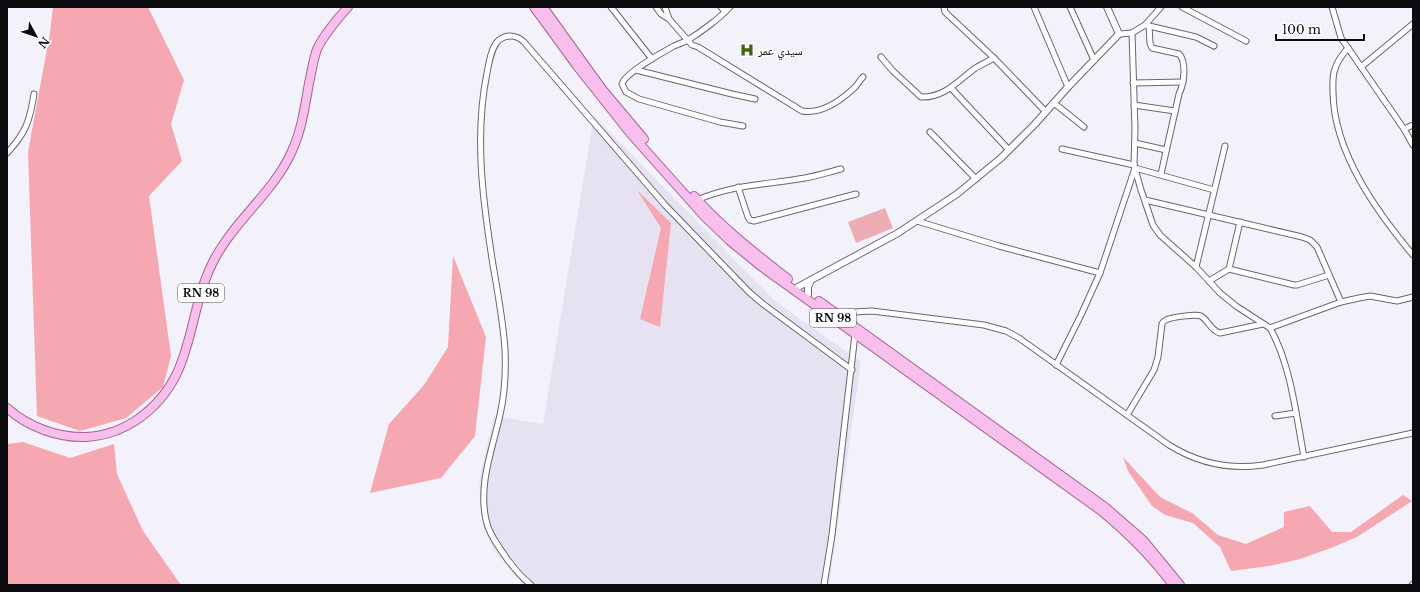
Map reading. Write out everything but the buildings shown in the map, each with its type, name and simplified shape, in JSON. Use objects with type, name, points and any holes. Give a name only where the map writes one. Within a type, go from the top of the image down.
[{"type":"main road","name":"RN 98","points":[[323,40],[330,24],[342,7]]},
{"type":"main road","name":"RN 98","points":[[7,408],[21,419],[45,430],[68,436],[90,437],[108,434],[126,427],[142,416],[162,398],[172,383],[181,364],[189,340],[204,282],[214,260],[232,231],[274,182],[292,153],[302,123],[314,58],[323,40],[348,7]]},
{"type":"main road","name":"RN 98","points":[[534,7],[602,99],[635,139],[705,217],[730,241],[855,334],[1100,510],[1126,532],[1146,552],[1173,585]]},
{"type":"main road","name":"RN 98","points":[[543,7],[618,110],[697,200],[735,238],[798,287],[1105,506],[1143,540],[1180,585]]},
{"type":"street","points":[[611,7],[652,59]]},
{"type":"street","points":[[656,7],[692,45],[698,47],[802,111],[815,111],[841,100],[855,88],[859,80],[863,77]]},
{"type":"street","points":[[665,7],[669,19]]},
{"type":"street","points":[[721,7],[725,12]]},
{"type":"street","points":[[730,7],[687,40],[652,59],[626,77],[622,84],[626,92],[639,99],[720,122],[743,126]]},
{"type":"street","points":[[944,7],[945,12],[994,58],[1046,112]]},
{"type":"street","points":[[1034,7],[1068,87]]},
{"type":"street","points":[[1070,7],[1094,60]]},
{"type":"street","points":[[1107,7],[1119,34]]},
{"type":"street","points":[[798,287],[898,233],[944,203],[976,179],[1009,150],[1119,34],[1129,33],[1147,26],[1161,7]]},
{"type":"street","points":[[1182,7],[1246,41]]},
{"type":"street","points":[[1332,7],[1340,34],[1348,48],[1404,129],[1413,145]]},
{"type":"street","points":[[1361,67],[1413,24]]},
{"type":"street","points":[[1147,26],[1196,36],[1214,46]]},
{"type":"street","points":[[1147,26],[1152,48],[1181,55],[1182,59],[1183,82],[1160,174]]},
{"type":"street","points":[[1129,33],[1132,40],[1135,167],[1141,190],[1156,229],[1236,306],[1270,328],[1276,338],[1286,369],[1304,457]]},
{"type":"street","points":[[531,585],[510,563],[495,541],[484,511],[484,485],[489,456],[502,404],[506,359],[502,316],[487,225],[482,183],[480,137],[486,78],[494,48],[500,39],[507,36],[514,36],[524,42],[665,205],[749,292],[852,370]]},
{"type":"street","points":[[1348,48],[1336,64],[1333,77],[1334,107],[1346,151],[1354,170],[1375,204],[1392,229],[1413,254]]},
{"type":"street","points":[[881,57],[893,72],[921,97],[942,93],[951,88],[975,68],[994,58]]},
{"type":"street","points":[[636,70],[755,99]]},
{"type":"street","points":[[1133,83],[1183,82]]},
{"type":"street","points":[[951,88],[1009,150]]},
{"type":"street","points":[[7,153],[27,126],[34,94]]},
{"type":"street","points":[[1054,102],[1084,127]]},
{"type":"street","points":[[1134,105],[1175,111]]},
{"type":"street","points":[[1404,129],[1413,125]]},
{"type":"street","points":[[930,132],[976,179]]},
{"type":"street","points":[[1135,143],[1166,150]]},
{"type":"street","points":[[1196,266],[1225,146]]},
{"type":"street","points":[[1062,149],[1135,167],[1214,190]]},
{"type":"street","points":[[1056,365],[1085,308],[1100,273],[1135,167]]},
{"type":"street","points":[[697,200],[717,192],[738,187],[806,178],[841,169]]},
{"type":"street","points":[[738,187],[748,217],[750,220],[754,221],[856,194]]},
{"type":"street","points":[[1145,200],[1310,240],[1317,247],[1341,302]]},
{"type":"street","points":[[917,221],[998,246],[1100,273]]},
{"type":"street","points":[[1229,269],[1240,222]]},
{"type":"street","points":[[1209,281],[1229,269],[1294,285],[1329,275]]},
{"type":"street","points":[[808,294],[808,287],[811,280]]},
{"type":"street","points":[[1270,328],[1341,302],[1365,296],[1396,301],[1413,297]]},
{"type":"street","points":[[836,313],[872,311],[991,326],[1012,334],[1178,451],[1208,463],[1230,467],[1252,467],[1304,457],[1383,438],[1413,433]]},
{"type":"street","points":[[1127,415],[1154,370],[1158,357],[1162,324],[1165,320],[1170,318],[1198,315],[1203,318],[1216,332],[1220,333],[1263,324]]},
{"type":"street","points":[[824,585],[852,370],[855,334]]},
{"type":"street","points":[[1275,416],[1296,413]]},
{"type":"shaded area","points":[[53,7],[148,7],[184,80],[171,124],[182,161],[149,196],[171,356],[163,387],[126,418],[80,431],[37,416],[28,152],[50,33]]},
{"type":"shaded area","points":[[594,116],[776,302],[861,362],[829,585],[525,585],[494,550],[483,525],[479,482],[494,416],[543,424]]},
{"type":"shaded area","points":[[637,190],[671,223],[660,327],[640,319],[661,228]]},
{"type":"shaded area","points":[[885,208],[893,228],[856,243],[848,222]]},
{"type":"shaded area","points":[[453,256],[486,337],[475,436],[441,478],[370,493],[389,424],[424,385],[448,347]]},
{"type":"shaded area","points":[[23,442],[70,458],[114,444],[117,474],[143,531],[181,585],[7,585],[7,444]]},
{"type":"shaded area","points":[[1123,457],[1160,497],[1192,513],[1218,535],[1246,544],[1284,527],[1284,512],[1310,506],[1332,532],[1351,532],[1403,495],[1412,501],[1357,537],[1331,548],[1300,559],[1269,566],[1231,571],[1220,547],[1193,523],[1165,515],[1152,506],[1128,471]]},
{"type":"place","name":"سيدي عمر","points":[[747,50]]}]
